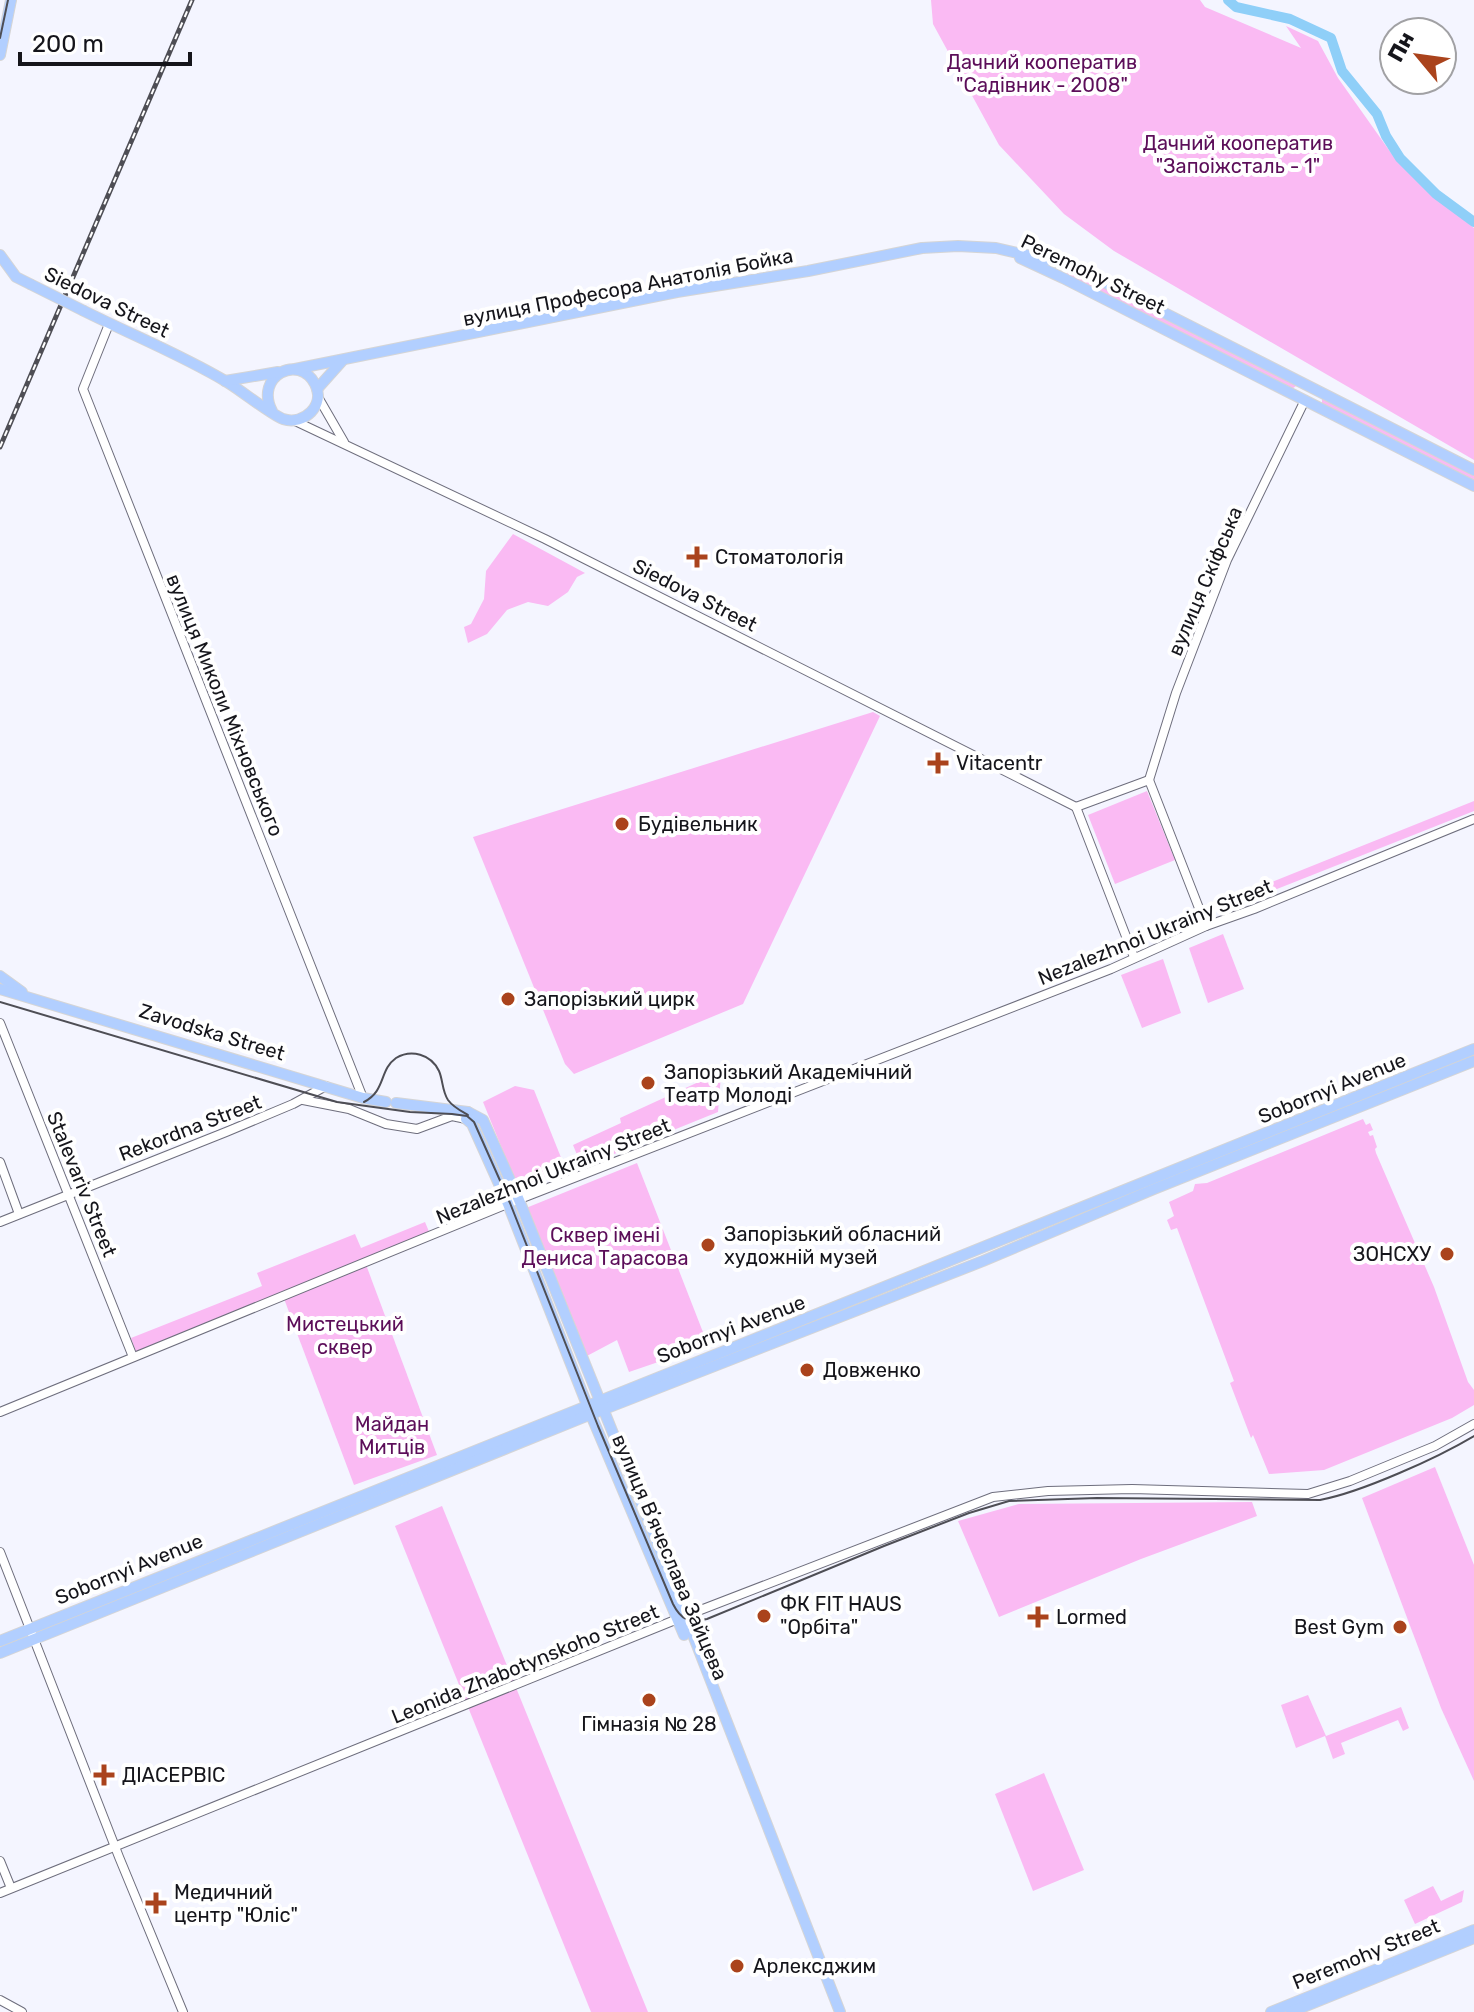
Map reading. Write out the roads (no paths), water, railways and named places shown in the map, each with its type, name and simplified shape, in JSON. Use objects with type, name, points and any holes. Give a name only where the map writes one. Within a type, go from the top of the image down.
[{"type":"main road","points":[[0,55],[11,0]]},
{"type":"main road","name":"вулиця Професора Анатолія Бойка","points":[[291,370],[677,292],[793,274],[922,248],[996,248]]},
{"type":"main road","name":"Peremohy Street","points":[[996,248],[1070,265],[1474,470]]},
{"type":"main road","name":"Peremohy Street","points":[[996,248],[1063,278],[1474,486]]},
{"type":"main road","name":"Siedova Street","points":[[0,255],[16,277]]},
{"type":"main road","name":"Siedova Street","points":[[0,275],[16,277],[225,381],[272,411]]},
{"type":"main road","points":[[291,370],[273,378],[267,394],[272,411],[286,420],[295,421],[311,413],[318,393],[342,361]]},
{"type":"main road","points":[[225,381],[291,370],[309,376],[318,393]]},
{"type":"main road","points":[[1305,400],[1312,387]]},
{"type":"main road","name":"Zavodska Street","points":[[0,976],[27,995]]},
{"type":"main road","name":"Zavodska Street","points":[[0,989],[363,1098],[483,1120]]},
{"type":"main road","name":"Sobornyi Avenue","points":[[601,1405],[970,1267],[1366,1099],[1474,1049]]},
{"type":"main road","name":"Sobornyi Avenue","points":[[0,1653],[33,1634],[1195,1163],[1474,1061]]},
{"type":"main road","name":"вулиця Вʼячеслава Зайцева","points":[[467,1116],[513,1202],[601,1405],[681,1618],[837,2012]]},
{"type":"main road","name":"вулиця Вʼячеслава Зайцева","points":[[483,1120],[589,1410],[681,1618]]},
{"type":"main road","points":[[1195,1163],[1211,1166]]},
{"type":"main road","name":"Sobornyi Avenue","points":[[0,1641],[33,1634]]},
{"type":"main road","name":"Peremohy Street","points":[[1271,2012],[1474,1930]]},
{"type":"main road","name":"Peremohy Street","points":[[1291,2012],[1474,1938]]},
{"type":"street","name":"вулиця Миколи Міхновського","points":[[109,324],[83,389],[363,1098]]},
{"type":"street","points":[[318,393],[345,443]]},
{"type":"street","name":"вулиця Скіфська","points":[[1149,780],[1176,693],[1227,560],[1305,400]]},
{"type":"street","name":"Siedova Street","points":[[295,421],[545,539],[1076,807]]},
{"type":"street","points":[[1134,957],[1076,807],[1149,780],[1206,926]]},
{"type":"street","name":"Nezalezhnoi Ukrainy Street","points":[[0,1412],[513,1202],[1017,1006],[1206,926],[1474,819]]},
{"type":"street","name":"Stalevariv Street","points":[[0,1023],[133,1357]]},
{"type":"street","name":"Rekordna Street","points":[[0,1222],[302,1099],[327,1086]]},
{"type":"street","points":[[302,1099],[349,1109],[386,1124],[417,1129],[452,1116],[467,1116]]},
{"type":"street","points":[[0,1162],[19,1214]]},
{"type":"street","name":"Leonida Zhabotynskoho Street","points":[[0,1893],[681,1618],[993,1497],[1048,1491],[1132,1489],[1308,1494],[1350,1481],[1435,1446],[1474,1424]]},
{"type":"street","points":[[0,1552],[183,2012]]},
{"type":"street","points":[[0,1861],[11,1888]]},
{"type":"street","points":[[0,2000],[22,2012]]},
{"type":"waterway","points":[[1228,0],[1236,7],[1290,19],[1331,38],[1342,71],[1377,114],[1400,158],[1436,194],[1474,222]]},
{"type":"tram line","points":[[0,38],[8,0]]},
{"type":"tram line","points":[[0,1002],[337,1102],[467,1116],[474,1122],[673,1604],[686,1619],[707,1619],[884,1546],[1009,1501],[1097,1498],[1320,1500],[1357,1490],[1399,1473],[1474,1436]]},
{"type":"tram line","points":[[364,1102],[376,1092],[387,1068],[396,1058],[414,1054],[426,1057],[435,1065],[448,1100],[468,1115]]},
{"type":"railway","points":[[0,447],[192,0]]},
{"type":"place","name":"Стоматологія","points":[[697,557]]},
{"type":"place","name":"Vitacentr","points":[[938,763]]},
{"type":"place","name":"Будівельник","points":[[622,824]]},
{"type":"place","name":"Запорізький цирк","points":[[508,999]]},
{"type":"place","name":"Запорізький Академічний Театр Молоді","points":[[648,1083]]},
{"type":"place","name":"Запорізький обласний художній музей","points":[[708,1245]]},
{"type":"place","name":"ЗОНСХУ","points":[[1447,1254]]},
{"type":"place","name":"Довженко","points":[[807,1370]]},
{"type":"place","name":"ФК FIT HAUS \"Орбіта\"","points":[[764,1616]]},
{"type":"place","name":"Lormed","points":[[1038,1617]]},
{"type":"place","name":"Best Gym","points":[[1400,1627]]},
{"type":"place","name":"Гімназія № 28","points":[[649,1700]]},
{"type":"place","name":"ДІАСЕРВІС","points":[[104,1775]]},
{"type":"place","name":"Медичний центр \"Юліс\"","points":[[156,1903]]},
{"type":"place","name":"Арлексджим","points":[[737,1966]]},
{"type":"park label","name":"Дачний кооператив \"Садівник - 2008\"","points":[[1042,74]]},
{"type":"park label","name":"Дачний кооператив \"Запоіжсталь - 1\"","points":[[1238,154]]},
{"type":"park label","name":"Сквер імені Дениса Тарасова","points":[[605,1246]]},
{"type":"park label","name":"Мистецький сквер","points":[[345,1336]]},
{"type":"park label","name":"Майдан Митців","points":[[392,1436]]}]
